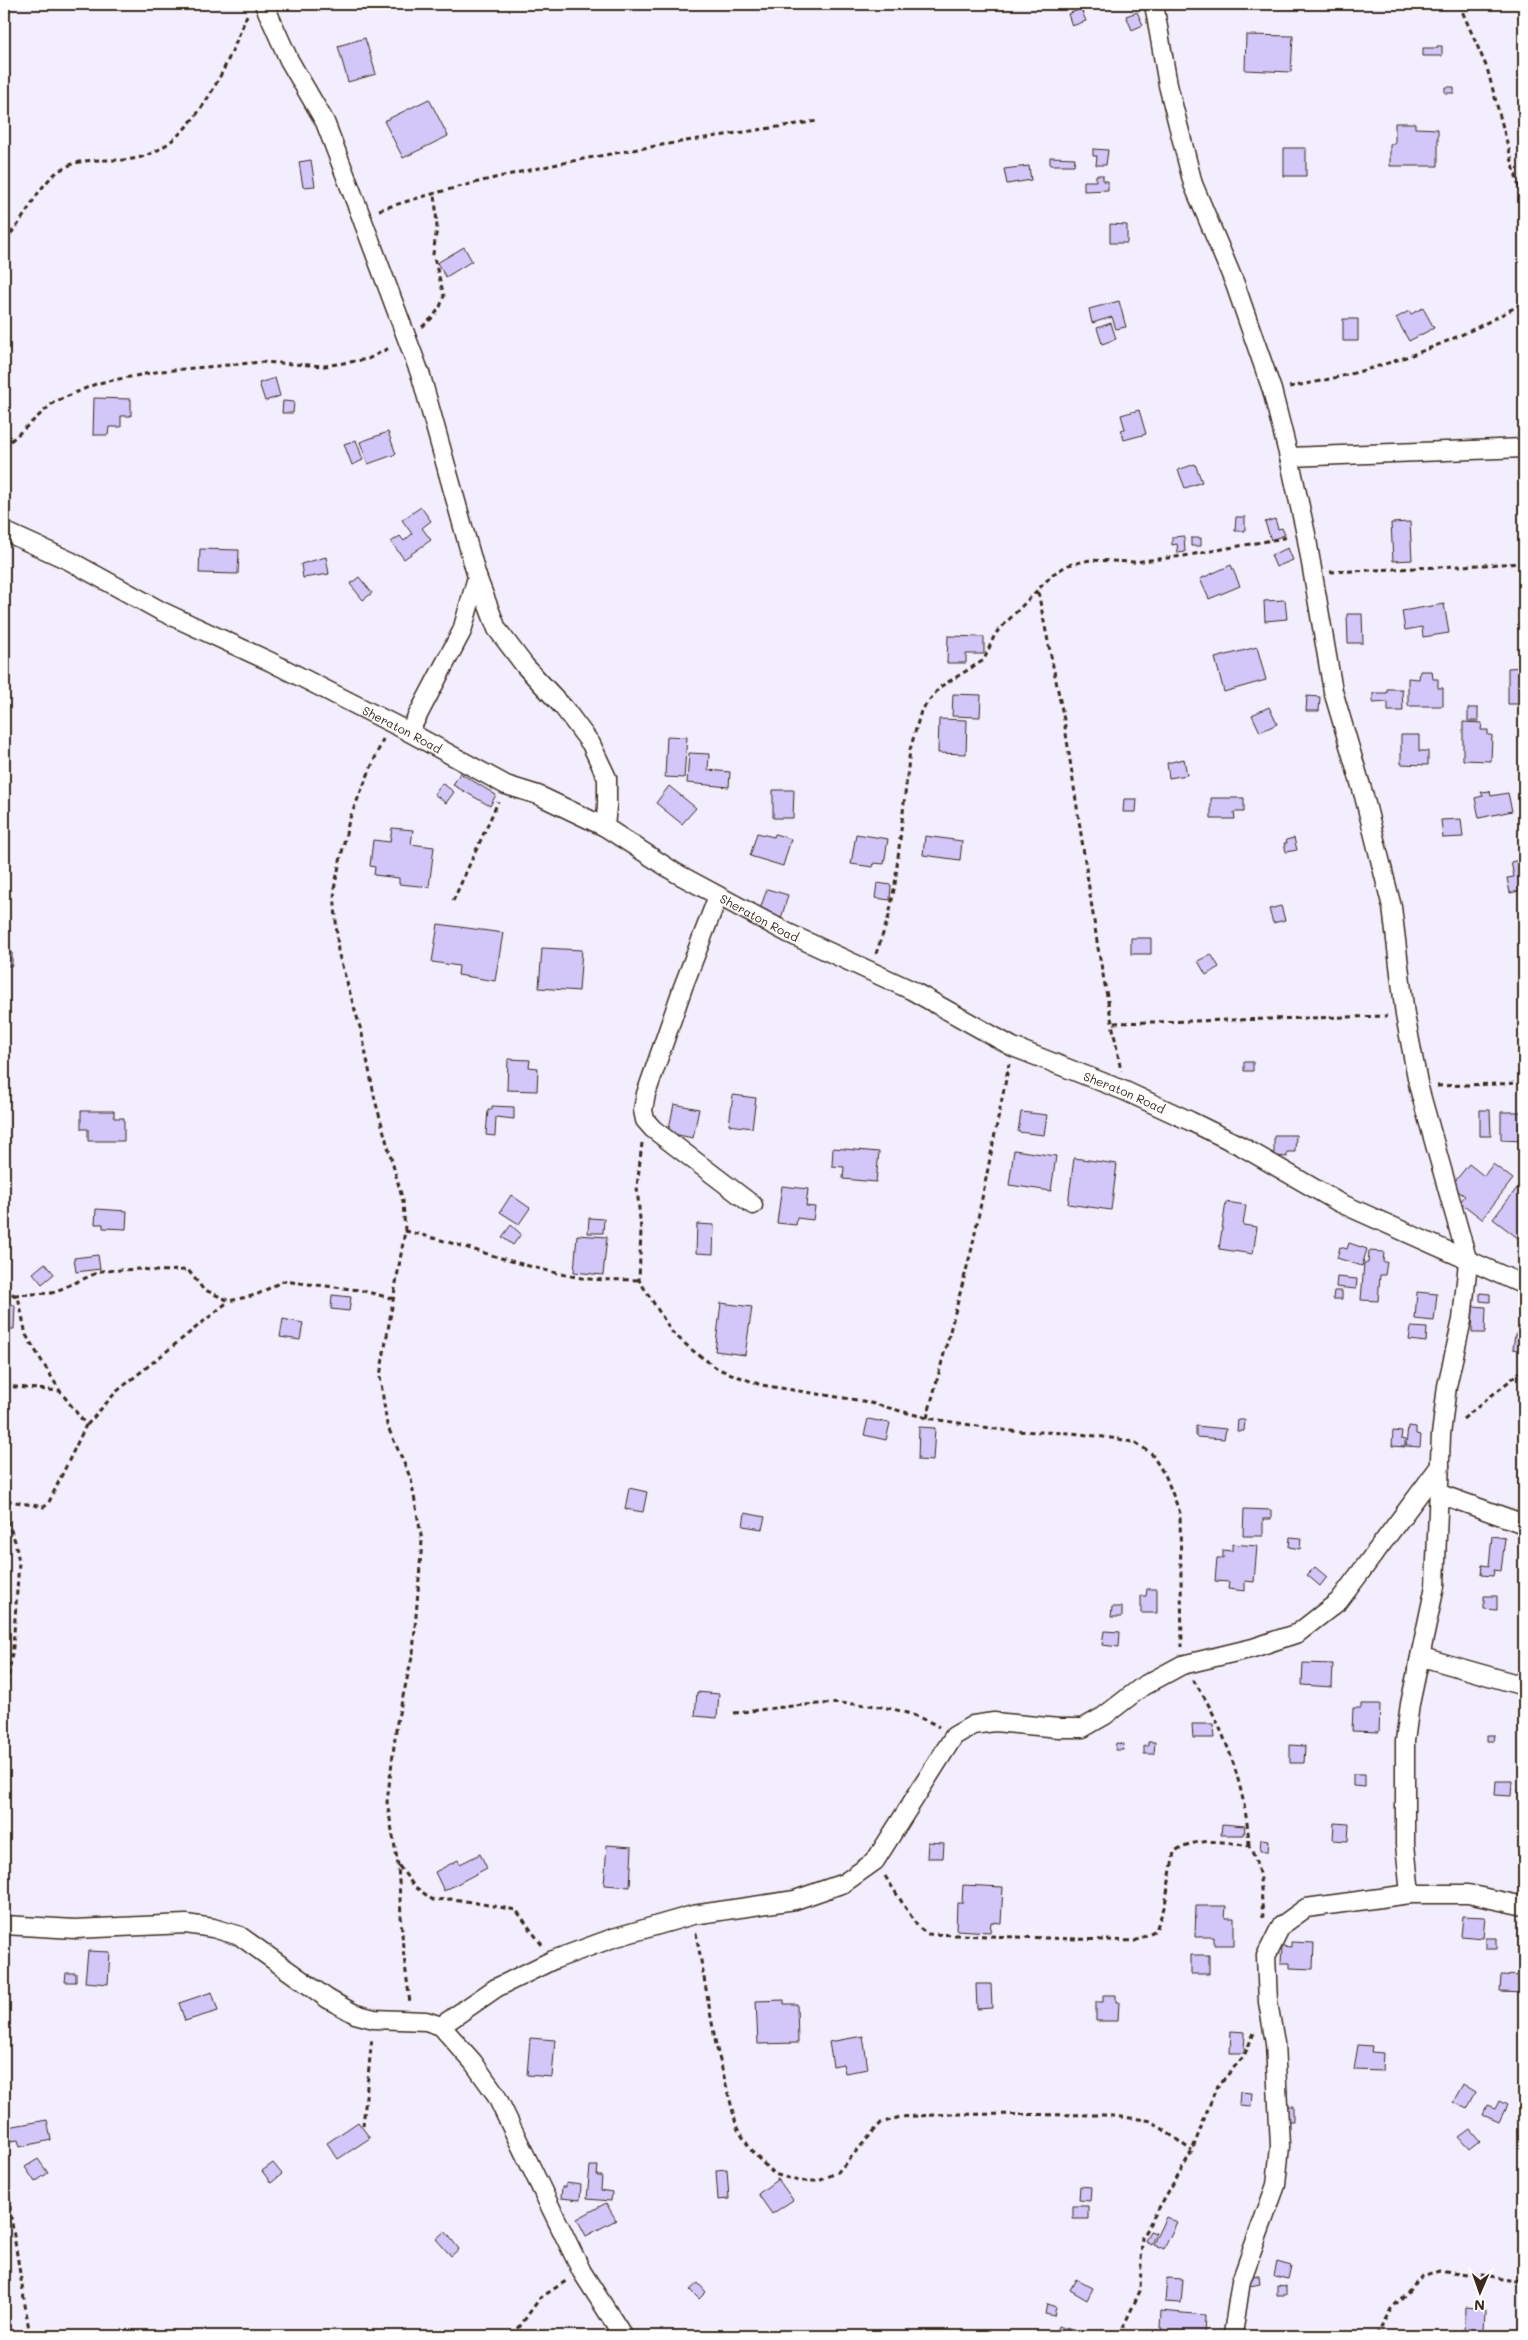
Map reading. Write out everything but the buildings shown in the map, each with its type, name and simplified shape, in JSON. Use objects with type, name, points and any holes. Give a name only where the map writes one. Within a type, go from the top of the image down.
[{"type":"street","points":[[264,4],[289,60],[326,122],[362,216],[421,376],[477,577],[497,629],[525,666],[564,708],[591,744],[607,778],[605,827]]},
{"type":"street","points":[[1154,4],[1168,85],[1192,184],[1235,284],[1272,390],[1289,456],[1306,534],[1311,573],[1333,691],[1364,796],[1392,907],[1406,1015],[1419,1088],[1468,1262],[1462,1320],[1448,1386],[1441,1435],[1435,1586],[1422,1656],[1410,1704],[1405,1741],[1405,1844],[1410,1894]]},
{"type":"street","points":[[1289,456],[1524,448]]},
{"type":"street","name":"Sheraton Road","points":[[4,531],[70,561],[161,611],[272,662],[409,732],[506,785],[538,795],[605,827],[676,873],[718,896],[788,933],[955,1013],[1013,1047],[1125,1091],[1241,1146],[1338,1202],[1468,1262],[1524,1285]]},
{"type":"street","points":[[409,732],[462,631],[477,577]]},
{"type":"street","points":[[718,896],[680,996],[646,1094],[643,1110],[645,1120],[653,1129],[753,1205]]},
{"type":"street","points":[[441,2026],[496,1988],[553,1960],[613,1938],[693,1915],[795,1900],[844,1883],[875,1861],[954,1736],[972,1725],[994,1722],[1059,1728],[1083,1728],[1104,1716],[1143,1686],[1182,1665],[1253,1648],[1298,1633],[1339,1601],[1440,1466]]},
{"type":"street","points":[[1440,1494],[1524,1524]]},
{"type":"street","points":[[1422,1656],[1524,1686]]},
{"type":"street","points":[[1233,2334],[1242,2281],[1276,2185],[1280,2146],[1275,2043],[1268,2002],[1266,1956],[1281,1926],[1306,1908],[1410,1894],[1468,1894],[1524,1906]]},
{"type":"street","points":[[4,1926],[75,1929],[186,1924],[213,1928],[240,1936],[328,1999],[355,2014],[374,2019],[411,2019],[441,2026],[473,2062],[495,2093],[582,2272],[623,2336]]},
{"type":"path","points":[[1459,4],[1487,68],[1524,206]]},
{"type":"path","points":[[4,240],[17,229],[33,201],[52,176],[70,165],[98,160],[136,158],[154,153],[170,141],[201,110],[230,58],[248,13]]},
{"type":"path","points":[[362,216],[435,192],[595,155],[818,121]]},
{"type":"path","points":[[4,447],[54,402],[98,383],[161,371],[262,362],[325,366],[368,358],[407,339],[433,318],[444,296],[433,254],[437,228],[435,192]]},
{"type":"path","points":[[1272,390],[1336,379],[1408,357],[1490,323],[1524,302]]},
{"type":"path","points":[[870,971],[889,916],[894,892],[910,750],[920,711],[940,687],[984,660],[995,634],[1038,592],[1053,574],[1068,564],[1090,560],[1134,562],[1159,559],[1306,534]]},
{"type":"path","points":[[1311,573],[1524,563]]},
{"type":"path","points":[[1038,592],[1064,720],[1098,948],[1114,1023],[1125,1091]]},
{"type":"path","points":[[391,724],[376,752],[349,820],[334,889],[338,952],[362,1034],[375,1100],[403,1201],[405,1231],[380,1376],[388,1425],[411,1479],[422,1541],[413,1653],[396,1722],[387,1802],[398,1865],[403,1949],[411,2019]]},
{"type":"path","points":[[453,901],[506,785]]},
{"type":"path","points":[[1114,1023],[1406,1015]]},
{"type":"path","points":[[927,1418],[972,1248],[1013,1047]]},
{"type":"path","points":[[1419,1088],[1468,1083],[1524,1083]]},
{"type":"path","points":[[645,1120],[637,1187],[641,1230],[639,1280],[672,1332],[718,1369],[760,1385],[863,1402],[927,1418],[1009,1431],[1072,1433],[1119,1439],[1136,1443],[1151,1452],[1166,1477],[1180,1513],[1182,1665],[1212,1708],[1244,1798],[1249,1846],[1255,1856],[1259,1873],[1263,1919]]},
{"type":"path","points":[[405,1231],[583,1278],[639,1280]]},
{"type":"path","points":[[14,1295],[52,1293],[101,1272],[142,1269],[155,1271],[188,1270],[203,1289],[229,1301]]},
{"type":"path","points":[[4,1500],[44,1507],[48,1504],[86,1425],[116,1392],[229,1301],[256,1295],[283,1281],[360,1290],[394,1299]]},
{"type":"path","points":[[4,1290],[14,1295],[19,1301],[26,1335],[60,1391],[86,1425]]},
{"type":"path","points":[[1441,1435],[1524,1368]]},
{"type":"path","points":[[4,1386],[60,1391]]},
{"type":"path","points":[[4,1512],[15,1541],[19,1562],[13,1647],[4,1708]]},
{"type":"path","points":[[734,1713],[834,1703],[868,1705],[917,1715],[954,1736]]},
{"type":"path","points":[[875,1861],[918,1927],[928,1934],[1135,1941],[1156,1930],[1165,1905],[1174,1852],[1180,1847],[1218,1841],[1249,1846]]},
{"type":"path","points":[[398,1865],[414,1886],[433,1900],[454,1898],[516,1910],[553,1960]]},
{"type":"path","points":[[693,1915],[716,2045],[737,2128],[753,2153],[774,2174],[799,2181],[819,2181],[838,2172],[881,2123],[900,2117],[951,2114],[1104,2116],[1139,2119],[1152,2121],[1192,2151]]},
{"type":"path","points":[[1119,2336],[1140,2292],[1142,2237],[1192,2151],[1216,2088],[1244,2056],[1268,2002]]},
{"type":"path","points":[[363,2126],[374,2019]]},
{"type":"path","points":[[4,2152],[11,2217],[30,2336]]},
{"type":"path","points":[[4,2216],[11,2217]]},
{"type":"path","points":[[1376,2336],[1391,2309],[1423,2276],[1440,2270],[1524,2282]]},
{"type":"path","points":[[513,2336],[540,2298],[582,2272]]}]
